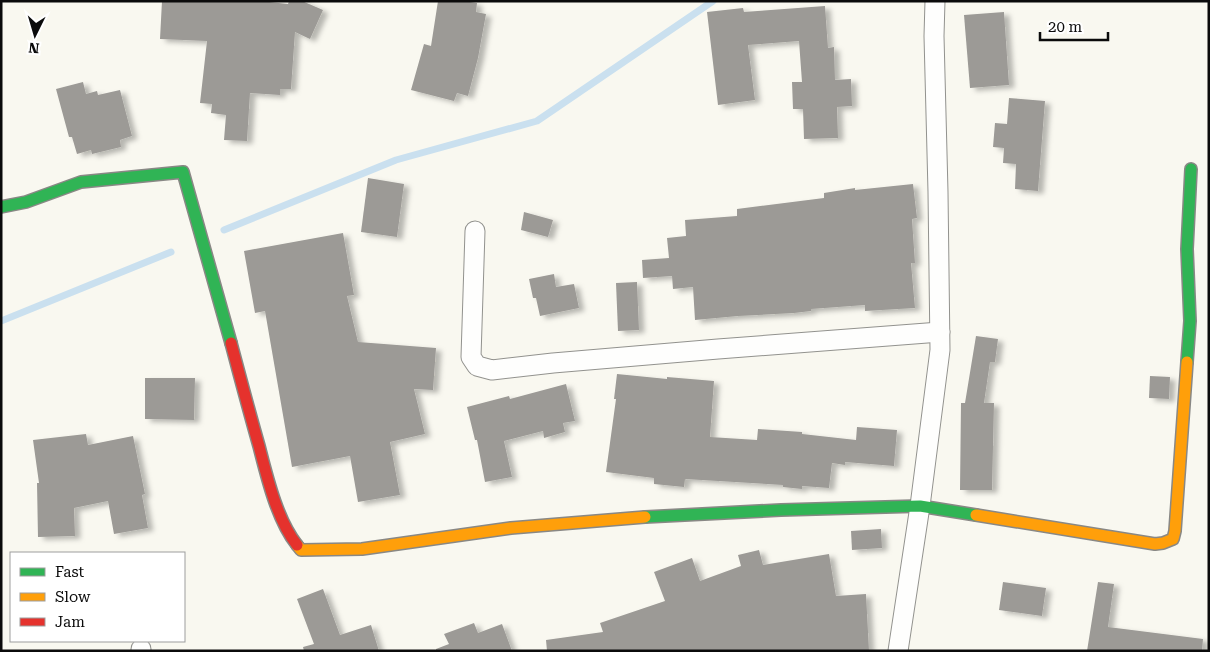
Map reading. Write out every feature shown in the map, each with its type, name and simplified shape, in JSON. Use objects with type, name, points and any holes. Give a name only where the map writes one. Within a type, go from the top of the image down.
[{"type":"street","points":[[898,651],[920,506],[940,350],[934,36],[935,1]]},
{"type":"street","points":[[1,207],[26,202],[81,182],[183,172],[267,475],[281,519],[289,535],[301,550],[362,549],[511,528],[621,518],[781,510],[920,506],[1156,544],[1173,539],[1175,531],[1190,321],[1187,249],[1191,169]]},
{"type":"street","points":[[475,231],[471,357],[477,366],[492,370],[718,349],[940,332]]},
{"type":"building","points":[[162,1],[260,1],[288,4],[289,1],[302,1],[323,10],[310,39],[295,32],[291,89],[280,89],[280,95],[250,93],[247,141],[224,140],[226,115],[211,113],[212,104],[200,103],[207,41],[160,39]]},
{"type":"building","points":[[438,1],[477,3],[476,12],[486,14],[478,58],[468,96],[457,93],[454,101],[411,90],[424,44],[431,46]]},
{"type":"building","points":[[825,6],[828,48],[834,47],[835,80],[851,79],[852,106],[837,107],[838,138],[804,139],[803,109],[793,109],[792,82],[802,82],[799,41],[748,45],[755,100],[718,105],[707,12],[743,8],[744,12]]},
{"type":"building","points":[[1004,12],[1009,85],[970,88],[964,15]]},
{"type":"building","points":[[83,82],[86,94],[97,91],[98,95],[120,90],[132,136],[120,140],[121,147],[92,154],[91,150],[77,154],[72,137],[69,137],[56,89]]},
{"type":"building","points":[[1009,98],[1045,101],[1038,191],[1015,189],[1016,164],[1003,163],[1004,148],[993,147],[995,123],[1007,124]]},
{"type":"building","points":[[368,178],[404,184],[397,237],[361,232]]},
{"type":"building","points":[[913,184],[917,218],[912,219],[915,263],[911,263],[915,308],[865,311],[865,305],[811,309],[811,311],[794,313],[695,320],[693,287],[673,289],[672,276],[643,278],[642,260],[669,258],[667,238],[686,236],[685,220],[737,216],[737,209],[824,198],[824,193],[855,188],[855,190]]},
{"type":"building","points":[[524,212],[553,220],[548,237],[521,230]]},
{"type":"building","points":[[343,233],[354,295],[347,296],[358,342],[436,348],[433,390],[414,389],[425,434],[390,442],[400,495],[358,502],[350,456],[292,467],[265,311],[255,313],[244,251]]},
{"type":"building","points":[[554,274],[556,287],[574,284],[579,308],[540,316],[536,298],[533,298],[529,279]]},
{"type":"building","points":[[637,282],[639,330],[618,331],[616,283]]},
{"type":"building","points":[[976,336],[998,339],[995,362],[990,362],[984,403],[994,403],[992,490],[960,490],[961,403],[965,403]]},
{"type":"building","points":[[617,374],[714,381],[710,437],[757,440],[758,429],[802,432],[802,434],[856,440],[857,427],[897,430],[894,466],[845,462],[845,465],[832,463],[829,488],[802,486],[802,489],[783,487],[783,485],[685,479],[684,487],[654,484],[654,478],[606,472],[616,399],[614,399]]},
{"type":"building","points":[[1150,376],[1170,377],[1169,399],[1149,398]]},
{"type":"building","points":[[145,378],[195,378],[194,420],[145,419]]},
{"type":"building","points":[[566,384],[575,421],[563,423],[565,432],[544,438],[543,431],[504,441],[512,477],[485,482],[477,440],[475,440],[467,407],[509,396],[510,399]]},
{"type":"building","points":[[86,434],[88,445],[133,436],[145,494],[142,495],[148,528],[114,534],[108,501],[74,508],[75,536],[38,537],[37,483],[39,483],[33,440]]},
{"type":"building","points":[[881,529],[882,548],[852,550],[851,531]]},
{"type":"building","points":[[759,550],[763,565],[829,554],[836,596],[866,594],[869,651],[547,651],[546,640],[603,632],[600,623],[665,601],[654,572],[692,558],[700,581],[741,566],[738,555]]},
{"type":"building","points":[[1003,582],[1046,588],[1042,616],[999,610]]},
{"type":"building","points":[[1098,582],[1114,584],[1108,627],[1203,639],[1202,651],[1087,651]]},
{"type":"building","points":[[323,589],[340,635],[371,625],[379,651],[304,651],[303,647],[314,644],[297,599]]},
{"type":"building","points":[[474,623],[478,633],[502,624],[512,651],[436,651],[436,649],[449,644],[444,634]]},
{"type":"waterway","points":[[224,230],[396,160],[537,121],[713,1]]},
{"type":"waterway","points":[[1,321],[171,252]]},
{"type":"traffic: fast","points":[[1187,362],[1190,321],[1187,249],[1191,169]]},
{"type":"traffic: fast","points":[[1,207],[26,202],[81,182],[183,172],[231,343]]},
{"type":"traffic: fast","points":[[645,517],[781,510],[920,506],[976,515]]},
{"type":"traffic: slow","points":[[976,515],[1155,544],[1173,539],[1187,362]]},
{"type":"traffic: slow","points":[[297,545],[301,550],[362,549],[511,528],[645,517]]},
{"type":"traffic: jam","points":[[231,343],[278,511],[297,545]]}]
